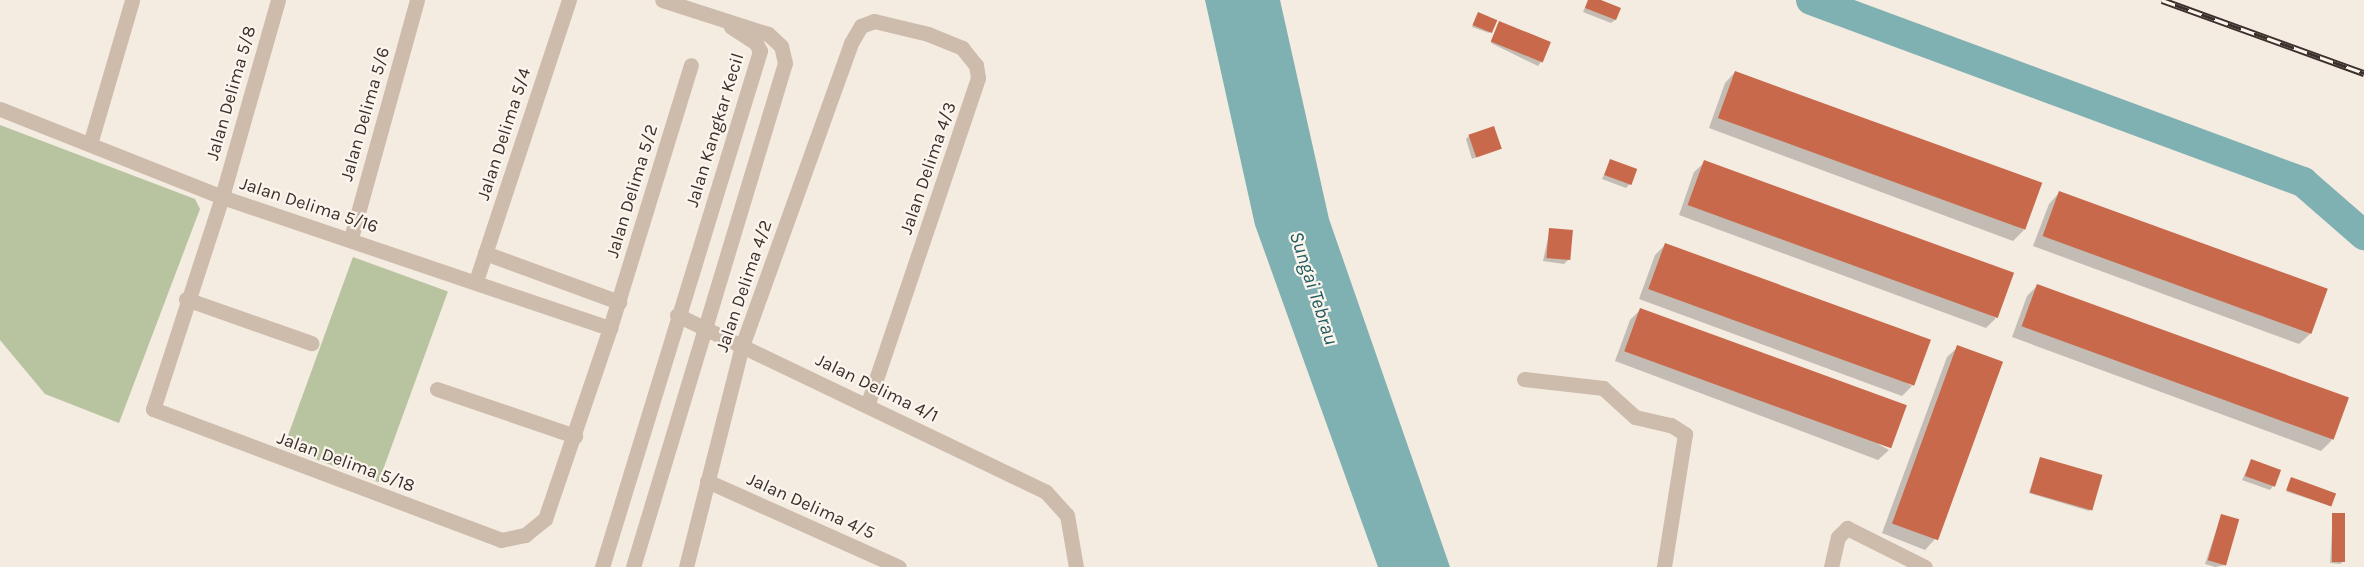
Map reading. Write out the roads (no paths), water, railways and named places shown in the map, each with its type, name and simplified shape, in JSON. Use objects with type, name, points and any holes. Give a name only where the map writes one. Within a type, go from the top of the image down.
[{"type":"street","points":[[90,144],[132,0]]},
{"type":"street","name":"Jalan Delima 5/8","points":[[222,197],[278,0]]},
{"type":"street","name":"Jalan Delima 5/6","points":[[351,238],[417,0]]},
{"type":"street","name":"Jalan Delima 5/4","points":[[476,281],[569,0]]},
{"type":"street","points":[[633,567],[784,63],[781,46],[774,38],[741,24],[727,23],[662,0]]},
{"type":"street","name":"Jalan Delima 4/3","points":[[861,26],[874,21],[894,24],[962,48],[976,65],[978,78],[867,405]]},
{"type":"street","name":"Jalan Kangkar Kecil","points":[[602,567],[677,315],[760,51],[756,43],[727,23]]},
{"type":"street","name":"Jalan Delima 4/2","points":[[686,567],[742,346],[851,43],[861,26]]},
{"type":"street","name":"Jalan Delima 5/2","points":[[610,328],[691,65]]},
{"type":"street","name":"Jalan Delima 5/16","points":[[0,109],[222,197],[351,238],[610,328]]},
{"type":"street","name":"Jalan Delima 5/18","points":[[222,197],[152,402],[160,414],[501,540],[525,535],[545,519],[610,328]]},
{"type":"street","points":[[485,253],[618,302]]},
{"type":"street","points":[[186,299],[311,343]]},
{"type":"street","name":"Jalan Delima 4/1","points":[[677,315],[867,405],[1058,501],[1067,515],[1076,567]]},
{"type":"street","points":[[1524,379],[1603,388],[1630,413],[1681,429],[1685,434],[1664,567]]},
{"type":"street","points":[[436,389],[575,436]]},
{"type":"street","name":"Jalan Delima 4/5","points":[[707,481],[899,567]]},
{"type":"street","points":[[1831,567],[1838,537],[1847,528],[1925,567]]},
{"type":"water","name":"Sungai Tebrau","points":[[1205,0],[1280,0],[1329,219],[1450,567],[1378,567],[1255,225]]},
{"type":"waterway","points":[[1811,0],[2303,182],[2364,235]]},
{"type":"railway","points":[[2162,0],[2364,73]]}]
